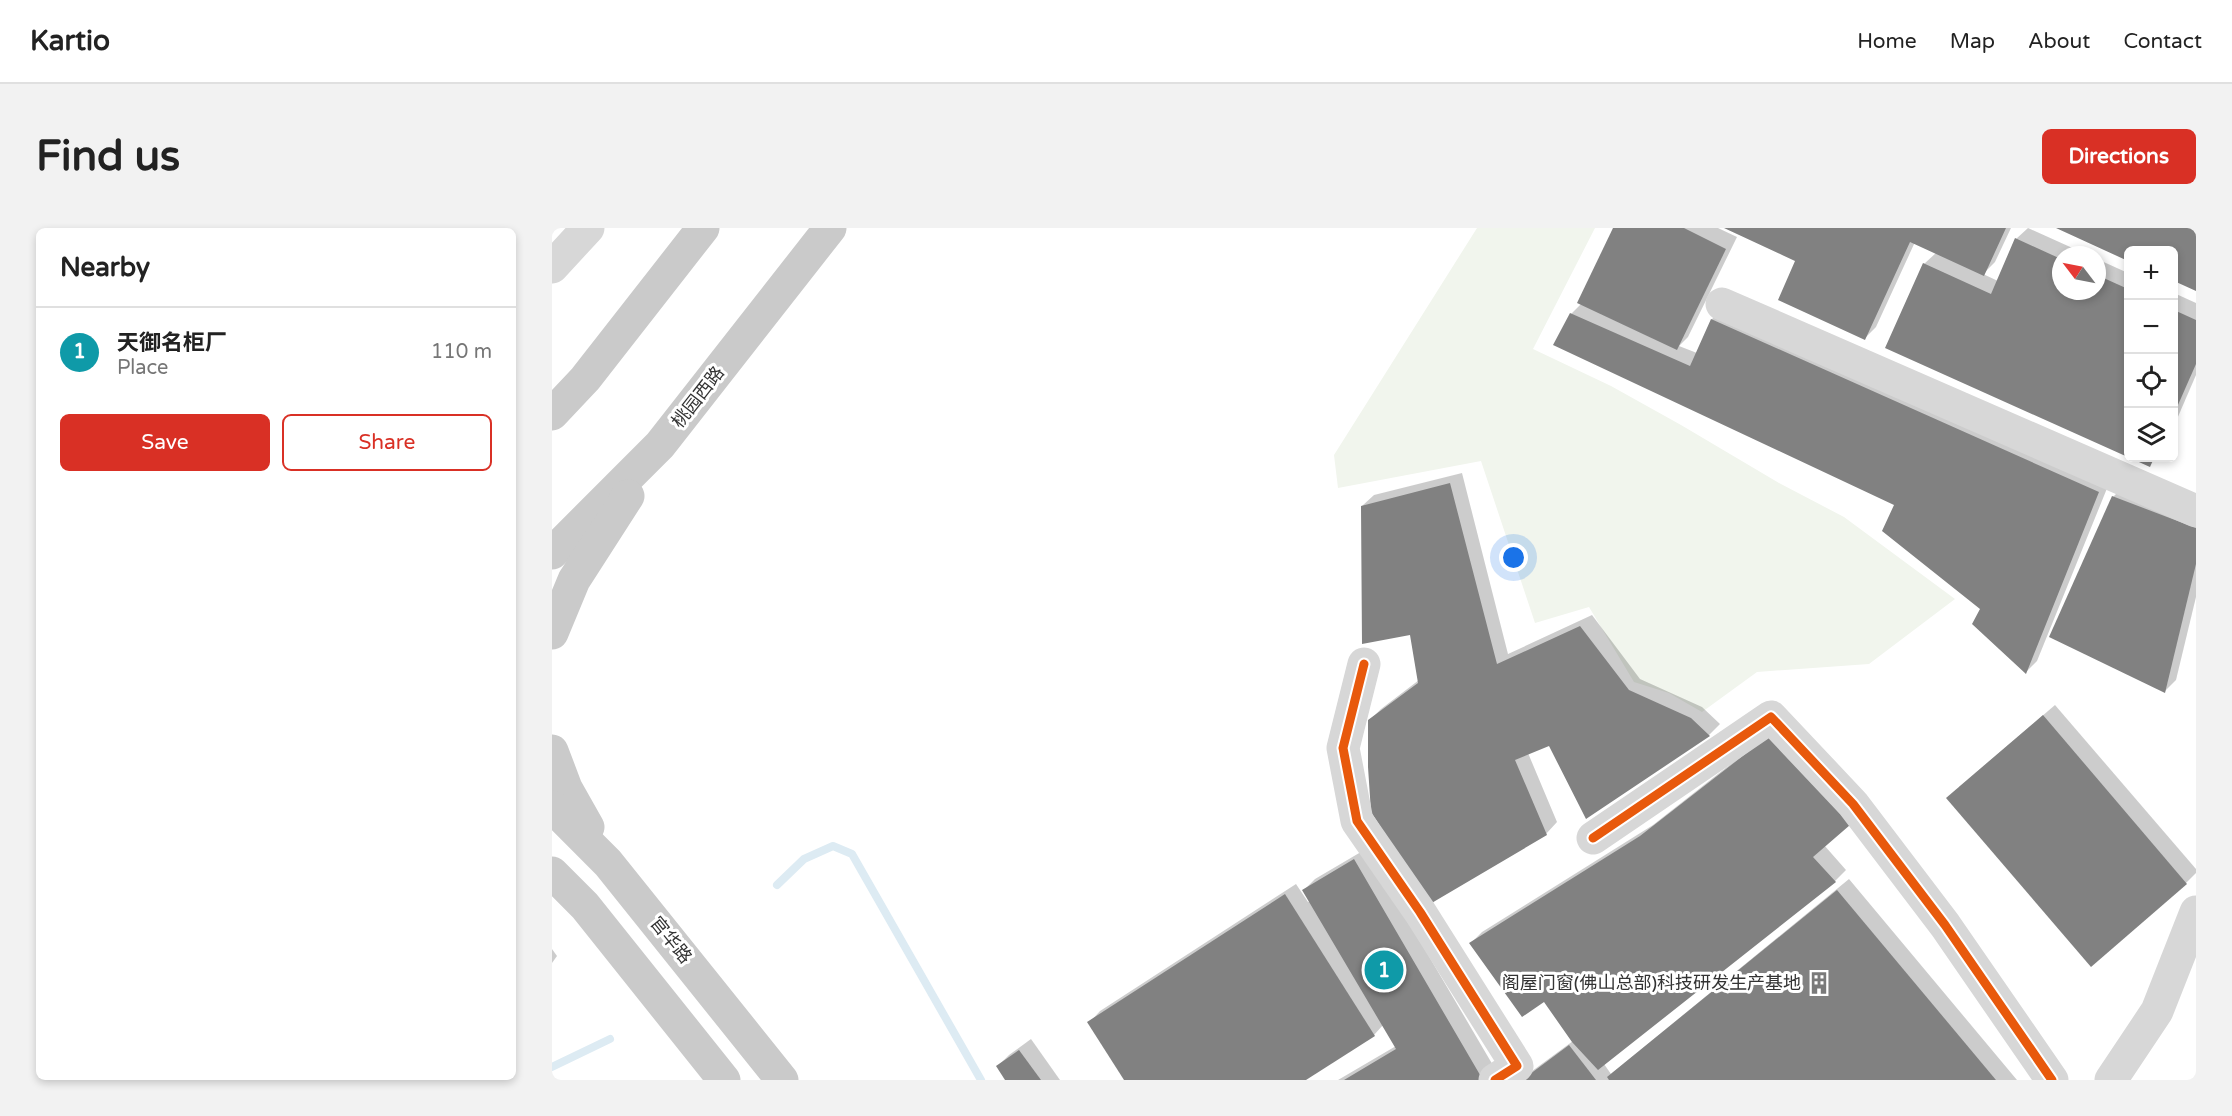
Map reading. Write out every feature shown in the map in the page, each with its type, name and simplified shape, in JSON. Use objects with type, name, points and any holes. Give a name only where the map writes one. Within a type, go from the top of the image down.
[{"type":"main road","points":[[552,414],[585,379],[704,228]]},
{"type":"main road","name":"桃园西路","points":[[552,553],[660,445],[830,228]]},
{"type":"main road","points":[[552,405],[585,379]]},
{"type":"main road","points":[[552,633],[574,580],[660,445]]},
{"type":"main road","points":[[552,752],[566,788],[608,863]]},
{"type":"main road","name":"官华路","points":[[552,807],[608,863],[782,1080]]},
{"type":"main road","points":[[557,880],[585,906],[724,1080]]},
{"type":"street","points":[[552,267],[588,228]]},
{"type":"street","points":[[1722,304],[2196,511]]},
{"type":"street","points":[[1364,664],[1343,748],[1357,821],[1420,912],[1517,1066],[1495,1080]]},
{"type":"street","points":[[1593,838],[1771,717],[1860,813],[1946,925],[2052,1080]]},
{"type":"street","points":[[2111,1080],[2157,1011],[2196,912]]},
{"type":"shaded area","points":[[1477,228],[1595,228],[1533,349],[1611,386],[1779,483],[1844,517],[1955,599],[1869,664],[1757,672],[1702,712],[1669,693],[1634,682],[1589,607],[1535,623],[1481,461],[1338,488],[1334,455]]},
{"type":"building","points":[[1613,228],[1684,228],[1726,249],[1677,350],[1577,303]]},
{"type":"building","points":[[1724,228],[2006,228],[1984,276],[1910,242],[1865,340],[1778,300],[1795,261]]},
{"type":"building","points":[[2056,228],[2196,228],[2196,291],[2178,283],[2178,246],[2124,246],[2124,259],[2106,251],[2106,246],[2095,246]]},
{"type":"building","points":[[2015,238],[2052,255],[2052,300],[2106,300],[2106,279],[2124,287],[2124,455],[1885,348],[1923,263],[1991,294]]},
{"type":"building","points":[[2178,312],[2196,320],[2196,364],[2178,405]]},
{"type":"building","points":[[1570,313],[1690,366],[1711,319],[2099,492],[2026,674],[1972,624],[1980,609],[1882,531],[1894,505],[1553,345]]},
{"type":"building","points":[[2139,462],[2152,462],[2150,467]]},
{"type":"building","points":[[1450,483],[1497,664],[1580,626],[1629,690],[1691,718],[1710,736],[1586,819],[1549,746],[1515,760],[1547,835],[1430,904],[1371,812],[1368,720],[1418,683],[1410,635],[1362,644],[1361,506]]},
{"type":"building","points":[[2112,496],[2196,528],[2196,564],[2165,693],[2049,637]]},
{"type":"building","points":[[2043,715],[2187,884],[2091,967],[1946,798]]},
{"type":"building","points":[[1771,734],[1850,825],[1813,857],[1836,882],[1598,1070],[1572,1042],[1544,1002],[1522,1017],[1469,943],[1640,836]]},
{"type":"building","points":[[1354,859],[1483,1080],[1344,1080],[1396,1049],[1302,890]]},
{"type":"building","name":"阁屋门窗(佛山总部)科技研发生产基地","points":[[1837,890],[1996,1080],[1609,1080],[1607,1077]]},
{"type":"building","points":[[1285,894],[1375,1036],[1306,1080],[1124,1080],[1087,1022]]},
{"type":"building","points":[[1569,1045],[1596,1080],[1522,1080]]},
{"type":"building","points":[[1019,1050],[1041,1080],[1005,1080],[996,1066]]},
{"type":"waterway","points":[[777,885],[804,859],[833,846],[852,854],[981,1080]]},
{"type":"waterway","points":[[552,1067],[610,1039]]},
{"type":"cycle path","points":[[1364,664],[1343,748],[1357,821],[1420,912],[1517,1066],[1495,1080]]},
{"type":"cycle path","points":[[1593,838],[1771,717],[1853,804],[1945,925],[2052,1080]]},
{"type":"place","name":"天御名柜厂","points":[[1384,970]]},
{"type":"place","name":"阁屋门窗(佛山总部)科技研发生产基地","points":[[1819,983]]}]
